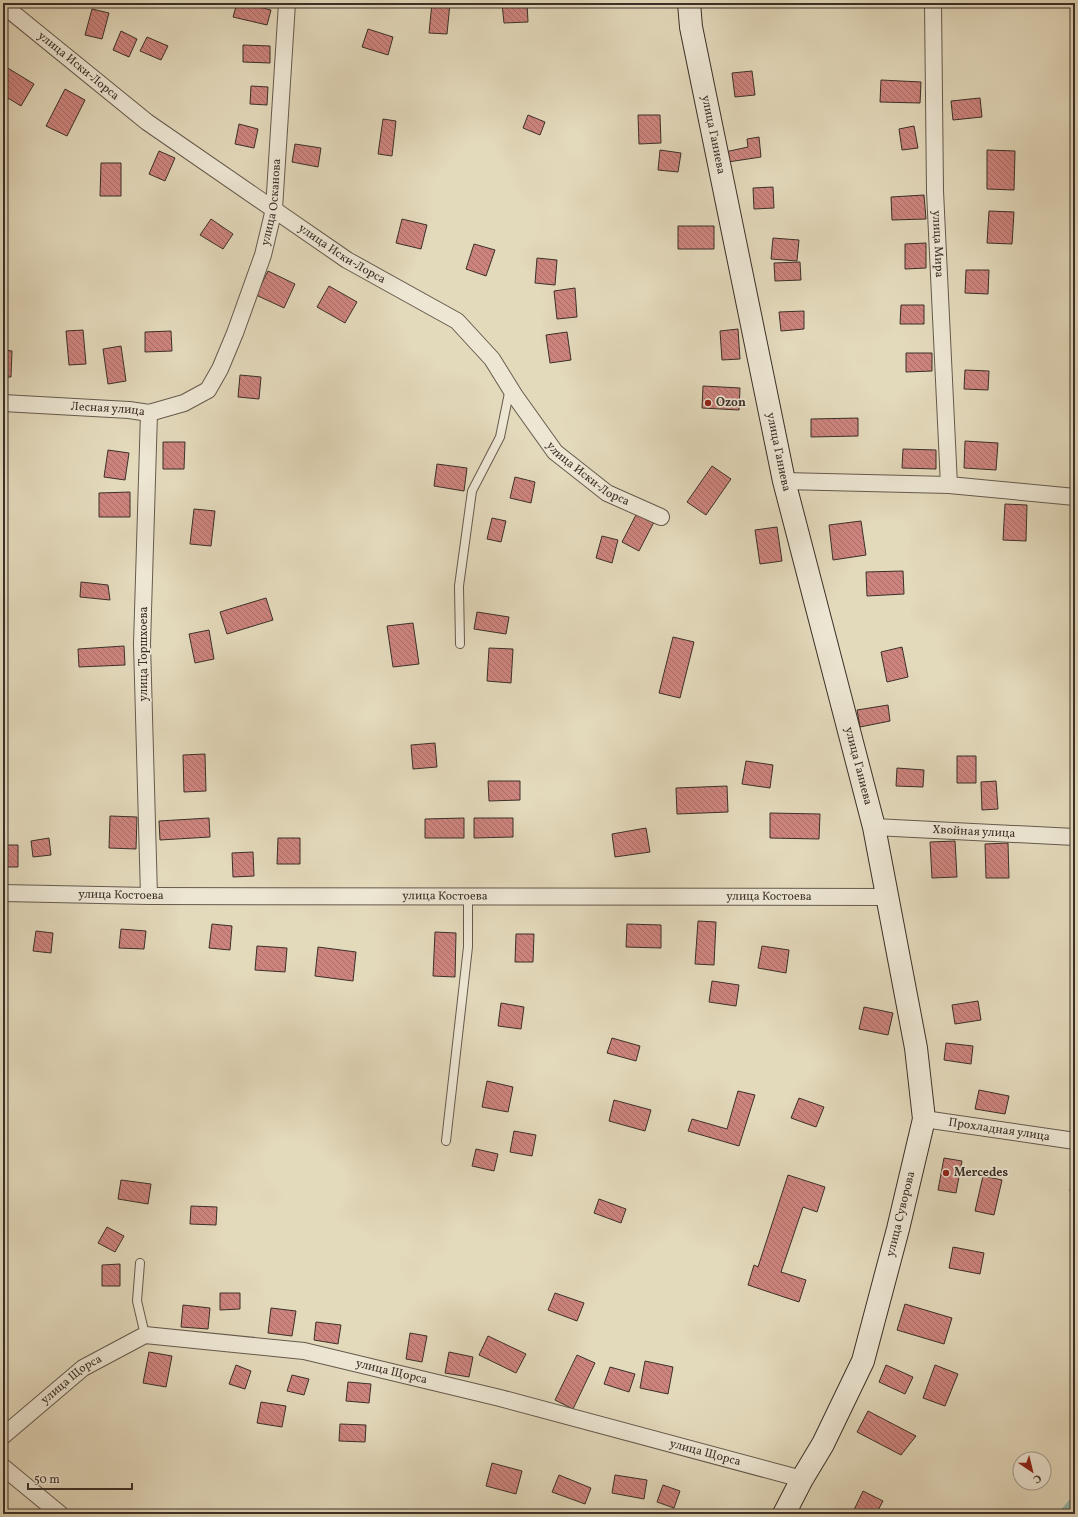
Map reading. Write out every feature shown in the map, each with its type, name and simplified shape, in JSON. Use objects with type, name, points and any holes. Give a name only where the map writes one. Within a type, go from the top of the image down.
[{"type":"main road","name":"улица Ганиева","points":[[689,3],[691,27],[784,481],[874,826],[887,897]]},
{"type":"main road","name":"улица Суворова","points":[[784,1514],[802,1479],[823,1444],[863,1361],[898,1229],[924,1119],[916,1048],[887,897]]},
{"type":"street","name":"улица Осканова","points":[[208,390],[220,369],[263,255],[274,209],[287,3]]},
{"type":"street","name":"улица Мира","points":[[933,3],[936,191],[949,485]]},
{"type":"street","name":"улица Иски-Лорса","points":[[3,5],[147,122],[347,260],[457,321],[492,359],[510,388],[555,452],[606,493],[661,516]]},
{"type":"street","name":"Лесная улица","points":[[3,403],[129,410],[149,413],[184,403],[208,390]]},
{"type":"street","name":"улица Торшхоева","points":[[149,413],[142,644],[149,896]]},
{"type":"street","points":[[784,481],[949,485],[1075,497]]},
{"type":"street","name":"Хвойная улица","points":[[874,826],[1075,837]]},
{"type":"street","name":"улица Костоева","points":[[3,893],[149,896],[887,897]]},
{"type":"street","name":"Прохладная улица","points":[[924,1119],[1075,1141]]},
{"type":"street","name":"улица Щорса","points":[[3,1436],[83,1368],[145,1335],[304,1351],[500,1398],[802,1479]]},
{"type":"street","points":[[3,1467],[60,1514]]},
{"type":"lane","points":[[460,644],[459,586],[472,491],[500,437],[510,388]]},
{"type":"lane","points":[[446,1141],[468,947],[468,897]]},
{"type":"lane","points":[[140,1263],[137,1301],[145,1335]]},
{"type":"building","points":[[237,3],[243,3],[271,10],[267,25],[233,17]]},
{"type":"building","points":[[432,3],[450,3],[447,34],[429,33]]},
{"type":"building","points":[[527,3],[528,22],[504,23],[502,4]]},
{"type":"building","points":[[700,3],[735,3],[735,7],[700,7]]},
{"type":"building","points":[[92,9],[109,13],[102,39],[85,35]]},
{"type":"building","points":[[368,29],[393,37],[388,55],[362,47]]},
{"type":"building","points":[[121,31],[137,39],[129,57],[113,50]]},
{"type":"building","points":[[147,37],[168,46],[161,60],[140,51]]},
{"type":"building","points":[[243,45],[270,46],[270,63],[243,62]]},
{"type":"building","points":[[6,67],[34,84],[21,106],[3,95],[3,72]]},
{"type":"building","points":[[752,71],[755,95],[735,97],[732,73]]},
{"type":"building","points":[[881,80],[921,82],[920,103],[880,102]]},
{"type":"building","points":[[251,86],[268,87],[267,105],[250,104]]},
{"type":"building","points":[[65,89],[85,100],[67,136],[46,126]]},
{"type":"building","points":[[980,98],[982,117],[953,120],[951,101]]},
{"type":"building","points":[[528,115],[545,122],[540,135],[523,128]]},
{"type":"building","points":[[638,115],[660,115],[661,143],[639,144]]},
{"type":"building","points":[[383,119],[396,121],[392,156],[378,154]]},
{"type":"building","points":[[239,124],[258,129],[254,148],[235,144]]},
{"type":"building","points":[[914,126],[918,148],[902,150],[899,129]]},
{"type":"building","points":[[759,137],[761,157],[728,162],[725,152],[748,147],[747,139]]},
{"type":"building","points":[[295,144],[321,148],[318,167],[292,162]]},
{"type":"building","points":[[660,150],[681,153],[678,172],[658,170]]},
{"type":"building","points":[[987,150],[1015,151],[1014,190],[987,189]]},
{"type":"building","points":[[159,151],[175,158],[165,181],[149,174]]},
{"type":"building","points":[[101,163],[121,163],[121,196],[100,196]]},
{"type":"building","points":[[773,187],[774,208],[754,209],[753,188]]},
{"type":"building","points":[[924,195],[926,219],[892,220],[891,197]]},
{"type":"building","points":[[989,211],[1014,212],[1012,244],[987,243]]},
{"type":"building","points":[[211,219],[233,234],[223,249],[200,235]]},
{"type":"building","points":[[402,219],[427,225],[421,249],[396,243]]},
{"type":"building","points":[[678,226],[714,226],[714,249],[678,249]]},
{"type":"building","points":[[773,238],[799,240],[797,261],[771,259]]},
{"type":"building","points":[[926,243],[926,268],[905,269],[905,244]]},
{"type":"building","points":[[474,244],[495,250],[486,276],[466,269]]},
{"type":"building","points":[[537,258],[557,260],[555,285],[535,283]]},
{"type":"building","points":[[800,262],[801,280],[775,281],[774,263]]},
{"type":"building","points":[[966,270],[989,270],[988,294],[965,293]]},
{"type":"building","points":[[268,271],[295,284],[284,308],[256,295]]},
{"type":"building","points":[[329,286],[357,302],[345,323],[317,307]]},
{"type":"building","points":[[575,288],[577,317],[557,319],[554,291]]},
{"type":"building","points":[[901,305],[924,305],[924,324],[900,324]]},
{"type":"building","points":[[804,311],[804,329],[781,331],[779,312]]},
{"type":"building","points":[[738,329],[740,359],[722,360],[720,331]]},
{"type":"building","points":[[83,330],[86,364],[69,365],[66,331]]},
{"type":"building","points":[[171,331],[172,351],[145,352],[145,332]]},
{"type":"building","points":[[567,332],[571,360],[550,363],[546,335]]},
{"type":"building","points":[[121,346],[126,381],[108,384],[103,349]]},
{"type":"building","points":[[3,350],[12,351],[11,377],[3,377]]},
{"type":"building","points":[[906,353],[932,353],[932,371],[906,372]]},
{"type":"building","points":[[965,370],[989,371],[988,390],[964,389]]},
{"type":"building","points":[[240,375],[261,377],[259,399],[238,397]]},
{"type":"building","points":[[703,386],[740,388],[739,410],[702,408]]},
{"type":"building","points":[[858,418],[858,436],[811,437],[811,419]]},
{"type":"building","points":[[965,441],[998,443],[996,470],[964,468]]},
{"type":"building","points":[[163,442],[185,442],[184,469],[163,469]]},
{"type":"building","points":[[903,449],[936,450],[936,469],[902,468]]},
{"type":"building","points":[[1075,449],[1075,479],[1073,479]]},
{"type":"building","points":[[108,450],[129,453],[125,480],[104,477]]},
{"type":"building","points":[[437,464],[467,468],[464,491],[434,486]]},
{"type":"building","points":[[712,466],[731,479],[706,515],[687,502]]},
{"type":"building","points":[[515,477],[535,482],[531,503],[510,498]]},
{"type":"building","points":[[130,492],[130,517],[99,517],[99,493]]},
{"type":"building","points":[[1005,504],[1027,505],[1026,541],[1003,540]]},
{"type":"building","points":[[194,509],[215,511],[211,546],[190,544]]},
{"type":"building","points":[[637,513],[654,522],[639,551],[622,542]]},
{"type":"building","points":[[492,518],[506,521],[501,542],[487,539]]},
{"type":"building","points":[[861,521],[866,555],[833,560],[829,525]]},
{"type":"building","points":[[777,527],[782,561],[760,564],[755,530]]},
{"type":"building","points":[[602,536],[618,540],[612,563],[596,558]]},
{"type":"building","points":[[903,571],[904,594],[867,596],[866,572]]},
{"type":"building","points":[[81,582],[108,585],[110,600],[80,597]]},
{"type":"building","points":[[266,598],[273,620],[227,634],[220,612]]},
{"type":"building","points":[[477,612],[509,617],[506,634],[474,629]]},
{"type":"building","points":[[413,623],[419,664],[393,667],[387,626]]},
{"type":"building","points":[[209,630],[214,659],[195,663],[189,634]]},
{"type":"building","points":[[673,637],[694,642],[680,698],[659,693]]},
{"type":"building","points":[[124,646],[125,665],[79,667],[78,649]]},
{"type":"building","points":[[902,647],[908,677],[887,682],[881,652]]},
{"type":"building","points":[[489,648],[513,649],[511,683],[487,681]]},
{"type":"building","points":[[888,705],[890,721],[860,727],[857,710]]},
{"type":"building","points":[[435,743],[437,767],[413,769],[411,745]]},
{"type":"building","points":[[205,754],[206,791],[184,792],[183,755]]},
{"type":"building","points":[[957,756],[976,756],[976,783],[957,783]]},
{"type":"building","points":[[746,761],[773,765],[770,788],[742,784]]},
{"type":"building","points":[[897,768],[924,770],[923,787],[896,786]]},
{"type":"building","points":[[488,781],[520,781],[520,800],[489,801]]},
{"type":"building","points":[[996,781],[998,809],[982,810],[981,782]]},
{"type":"building","points":[[727,786],[728,812],[677,814],[676,788]]},
{"type":"building","points":[[770,813],[820,814],[819,839],[770,838]]},
{"type":"building","points":[[110,816],[137,817],[136,849],[109,848]]},
{"type":"building","points":[[209,818],[210,837],[160,840],[159,821]]},
{"type":"building","points":[[464,818],[464,838],[425,838],[425,819]]},
{"type":"building","points":[[474,818],[513,818],[513,837],[474,838]]},
{"type":"building","points":[[646,828],[650,852],[615,857],[612,834]]},
{"type":"building","points":[[49,838],[51,855],[33,857],[31,841]]},
{"type":"building","points":[[278,838],[300,838],[300,864],[277,864]]},
{"type":"building","points":[[955,841],[957,877],[932,878],[930,842]]},
{"type":"building","points":[[1008,843],[1009,878],[986,878],[985,844]]},
{"type":"building","points":[[3,845],[18,845],[18,867],[3,867]]},
{"type":"building","points":[[253,852],[254,876],[233,877],[232,853]]},
{"type":"building","points":[[698,921],[716,922],[714,965],[695,964]]},
{"type":"building","points":[[212,924],[232,926],[230,950],[209,948]]},
{"type":"building","points":[[627,924],[661,925],[661,948],[626,947]]},
{"type":"building","points":[[121,929],[146,931],[144,949],[119,948]]},
{"type":"building","points":[[36,931],[53,933],[51,953],[33,951]]},
{"type":"building","points":[[435,932],[456,933],[455,977],[433,976]]},
{"type":"building","points":[[516,934],[534,934],[533,962],[515,962]]},
{"type":"building","points":[[257,946],[287,948],[285,972],[255,970]]},
{"type":"building","points":[[762,946],[789,950],[786,973],[758,968]]},
{"type":"building","points":[[318,947],[356,952],[353,981],[315,976]]},
{"type":"building","points":[[712,981],[739,985],[736,1006],[709,1002]]},
{"type":"building","points":[[978,1001],[981,1020],[955,1024],[952,1005]]},
{"type":"building","points":[[501,1003],[524,1007],[521,1029],[498,1026]]},
{"type":"building","points":[[864,1007],[893,1013],[888,1035],[859,1029]]},
{"type":"building","points":[[612,1038],[640,1046],[636,1061],[607,1053]]},
{"type":"building","points":[[946,1043],[973,1046],[971,1064],[944,1060]]},
{"type":"building","points":[[487,1081],[513,1087],[508,1112],[482,1107]]},
{"type":"building","points":[[979,1090],[1009,1096],[1005,1114],[975,1109]]},
{"type":"building","points":[[738,1091],[755,1095],[739,1146],[688,1131],[692,1119],[727,1129]]},
{"type":"building","points":[[799,1098],[824,1107],[816,1127],[791,1118]]},
{"type":"building","points":[[614,1100],[651,1110],[645,1131],[609,1121]]},
{"type":"building","points":[[514,1131],[536,1135],[532,1156],[510,1152]]},
{"type":"building","points":[[476,1149],[498,1154],[494,1171],[472,1166]]},
{"type":"building","points":[[944,1158],[962,1161],[956,1193],[938,1190]]},
{"type":"building","points":[[1073,1171],[1075,1171],[1075,1191],[1070,1191]]},
{"type":"building","points":[[788,1175],[825,1187],[817,1212],[803,1207],[781,1272],[806,1280],[799,1302],[748,1285],[754,1265],[758,1267]]},
{"type":"building","points":[[983,1176],[1002,1180],[994,1215],[975,1211]]},
{"type":"building","points":[[121,1180],[151,1184],[148,1204],[118,1199]]},
{"type":"building","points":[[599,1199],[626,1209],[621,1223],[594,1213]]},
{"type":"building","points":[[191,1206],[217,1207],[216,1225],[190,1224]]},
{"type":"building","points":[[107,1227],[124,1236],[115,1252],[98,1243]]},
{"type":"building","points":[[953,1247],[984,1253],[980,1274],[949,1268]]},
{"type":"building","points":[[120,1264],[120,1286],[102,1286],[102,1265]]},
{"type":"building","points":[[220,1293],[240,1293],[240,1309],[220,1310]]},
{"type":"building","points":[[555,1293],[584,1303],[577,1321],[548,1310]]},
{"type":"building","points":[[905,1304],[952,1318],[944,1344],[897,1330]]},
{"type":"building","points":[[183,1305],[210,1308],[208,1329],[181,1327]]},
{"type":"building","points":[[271,1308],[296,1311],[292,1336],[268,1333]]},
{"type":"building","points":[[316,1322],[341,1325],[338,1344],[314,1340]]},
{"type":"building","points":[[410,1333],[427,1336],[422,1362],[406,1359]]},
{"type":"building","points":[[488,1336],[526,1354],[516,1373],[479,1355]]},
{"type":"building","points":[[149,1352],[172,1356],[166,1387],[143,1383]]},
{"type":"building","points":[[449,1352],[473,1357],[469,1377],[445,1373]]},
{"type":"building","points":[[577,1355],[595,1363],[573,1409],[555,1400]]},
{"type":"building","points":[[645,1361],[673,1367],[668,1394],[640,1388]]},
{"type":"building","points":[[236,1365],[251,1371],[245,1389],[229,1384]]},
{"type":"building","points":[[886,1365],[913,1377],[905,1394],[879,1382]]},
{"type":"building","points":[[935,1365],[958,1374],[945,1406],[923,1398]]},
{"type":"building","points":[[610,1367],[635,1374],[629,1392],[604,1384]]},
{"type":"building","points":[[292,1375],[309,1379],[304,1395],[287,1391]]},
{"type":"building","points":[[348,1382],[371,1384],[369,1403],[346,1401]]},
{"type":"building","points":[[261,1402],[286,1406],[282,1427],[257,1423]]},
{"type":"building","points":[[868,1411],[916,1436],[901,1455],[857,1432]]},
{"type":"building","points":[[340,1424],[366,1425],[365,1442],[339,1441]]},
{"type":"building","points":[[492,1463],[522,1471],[516,1494],[486,1486]]},
{"type":"building","points":[[559,1475],[591,1488],[585,1504],[552,1492]]},
{"type":"building","points":[[615,1475],[647,1480],[644,1499],[612,1493]]},
{"type":"building","points":[[663,1485],[680,1491],[674,1508],[657,1502]]},
{"type":"building","points":[[863,1491],[883,1501],[876,1514],[852,1514]]},
{"type":"waterway","points":[[1067,1514],[1075,1505]]},
{"type":"place","name":"Ozon","points":[[708,403]]},
{"type":"place","name":"Mercedes","points":[[946,1173]]}]
